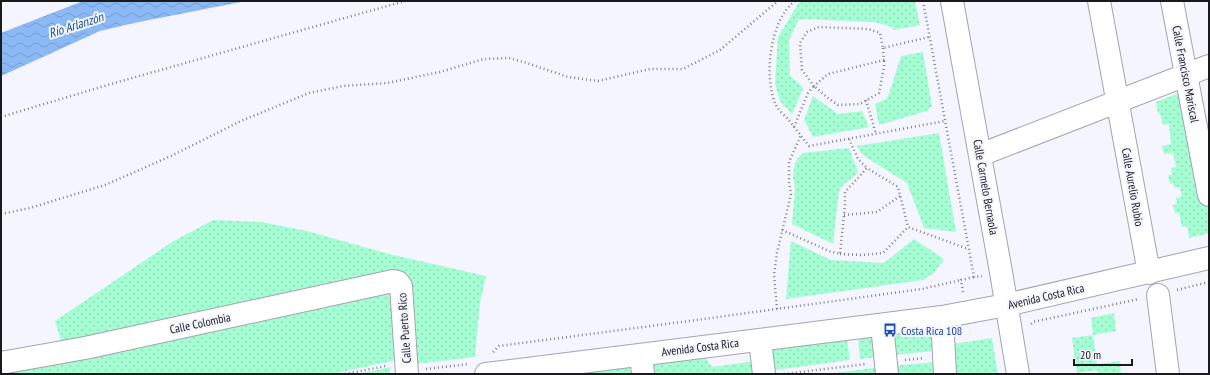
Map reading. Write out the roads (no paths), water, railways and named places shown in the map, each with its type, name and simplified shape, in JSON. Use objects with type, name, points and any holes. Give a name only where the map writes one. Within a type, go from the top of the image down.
[{"type":"street","name":"Calle Carmelo Bernaola","points":[[952,1],[1018,374]]},
{"type":"street","name":"Calle Aurelio Rubio","points":[[1099,1],[1149,272]]},
{"type":"street","name":"Calle Francisco Mariscal","points":[[1172,1],[1209,195]]},
{"type":"street","points":[[980,155],[1209,66]]},
{"type":"street","name":"Avenida Costa Rica","points":[[482,365],[519,372],[642,364],[760,340],[942,317],[1006,305],[1209,258]]},
{"type":"street","name":"Calle Colombia","points":[[1,363],[85,348],[393,281],[398,282]]},
{"type":"street","name":"Calle Puerto Rico","points":[[398,282],[401,286],[406,369]]},
{"type":"street","points":[[1158,295],[1168,374]]},
{"type":"street","points":[[942,317],[945,365]]},
{"type":"street","points":[[882,325],[887,368]]},
{"type":"street","points":[[760,340],[764,374]]},
{"type":"water","name":"Río Arlanzón","points":[[83,1],[246,1],[100,31],[1,76],[1,33]]},
{"type":"place","name":"Costa Rica 108","points":[[890,330]]}]
